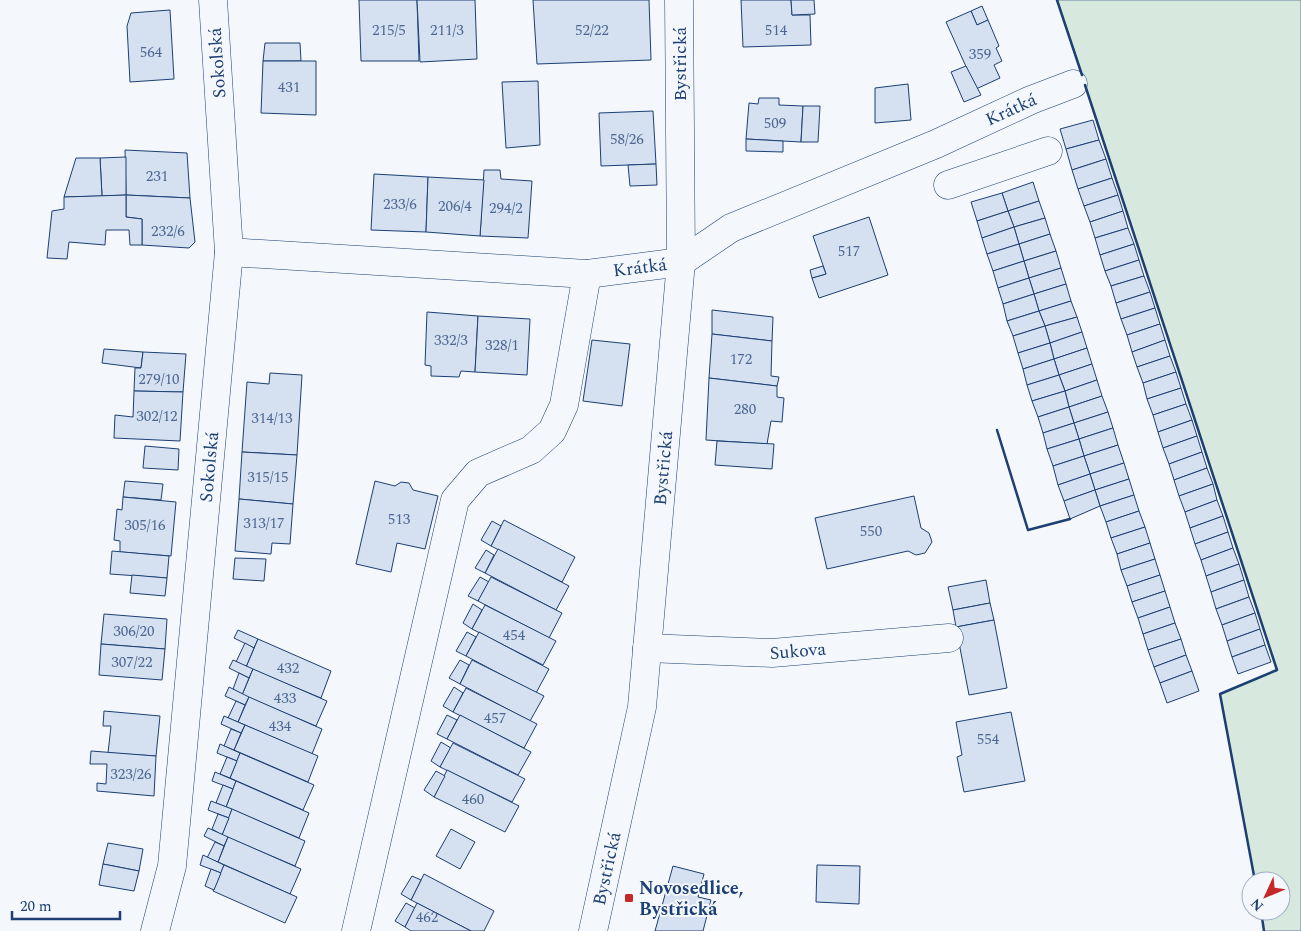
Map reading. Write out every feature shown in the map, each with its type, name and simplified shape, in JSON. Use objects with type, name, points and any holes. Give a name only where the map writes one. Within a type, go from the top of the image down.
[{"type":"street","name":"Sokolská","points":[[155,931],[172,866],[229,252],[213,0]]},
{"type":"street","name":"Bystřická","points":[[594,931],[642,707],[681,262],[680,0]]},
{"type":"street","name":"Krátká","points":[[229,252],[586,274],[681,262],[731,228],[936,144],[1031,100],[1073,84]]},
{"type":"street","points":[[948,185],[1048,151]]},
{"type":"street","points":[[356,931],[455,500],[478,472],[531,450],[552,431],[564,405],[586,274]]},
{"type":"street","name":"Sukova","points":[[647,648],[772,653],[949,638]]},
{"type":"shaded area","points":[[1057,0],[1301,0],[1301,931],[1264,931],[1262,921],[1291,921],[1291,871],[1253,871],[1220,694],[1277,670]]},
{"type":"building","points":[[359,0],[417,0],[419,61],[361,61]]},
{"type":"building","points":[[417,0],[475,0],[477,59],[420,62]]},
{"type":"building","points":[[533,0],[649,0],[651,60],[537,64]]},
{"type":"building","points":[[741,0],[791,0],[792,15],[810,15],[811,45],[743,47]]},
{"type":"building","points":[[791,0],[814,0],[815,14],[792,15]]},
{"type":"building","points":[[982,6],[988,20],[977,25],[971,11]]},
{"type":"building","points":[[170,10],[174,79],[130,82],[127,26],[131,13]]},
{"type":"building","points":[[971,11],[977,25],[988,20],[999,46],[996,48],[1002,61],[994,65],[1000,78],[976,89],[946,22]]},
{"type":"building","points":[[265,43],[300,43],[301,61],[263,61]]},
{"type":"building","points":[[263,61],[316,61],[316,115],[261,113]]},
{"type":"building","points":[[966,66],[981,95],[964,102],[951,72]]},
{"type":"building","points":[[538,81],[540,145],[506,148],[502,82]]},
{"type":"building","points":[[908,84],[911,120],[875,123],[875,88]]},
{"type":"building","points":[[759,98],[779,98],[779,105],[803,106],[801,142],[746,139],[749,103],[758,104]]},
{"type":"building","points":[[803,106],[820,106],[818,142],[801,142]]},
{"type":"building","points":[[653,111],[656,164],[601,166],[599,113]]},
{"type":"building","points":[[1093,120],[1099,140],[1066,149],[1060,129]]},
{"type":"building","points":[[746,139],[783,141],[783,152],[746,151]]},
{"type":"building","points":[[1099,140],[1106,159],[1072,170],[1066,149]]},
{"type":"building","points":[[125,150],[187,153],[190,198],[126,195]]},
{"type":"building","points":[[126,157],[126,195],[102,196],[100,158]]},
{"type":"building","points":[[76,158],[100,158],[102,196],[64,197]]},
{"type":"building","points":[[1106,159],[1112,178],[1078,189],[1072,170]]},
{"type":"building","points":[[656,164],[657,185],[630,186],[628,165]]},
{"type":"building","points":[[484,170],[500,170],[501,179],[532,181],[528,238],[480,236]]},
{"type":"building","points":[[374,174],[428,177],[426,232],[371,230]]},
{"type":"building","points":[[428,177],[484,180],[480,236],[426,232]]},
{"type":"building","points":[[1112,178],[1118,195],[1084,206],[1078,189]]},
{"type":"building","points":[[1033,182],[1039,201],[1008,211],[1002,193]]},
{"type":"building","points":[[1002,193],[1008,211],[977,221],[971,202]]},
{"type":"building","points":[[126,195],[190,198],[195,242],[189,248],[142,245],[142,219],[126,217]]},
{"type":"building","points":[[126,195],[126,217],[142,219],[142,245],[130,245],[129,230],[106,230],[105,245],[69,242],[67,259],[47,258],[52,211],[64,209],[64,197]]},
{"type":"building","points":[[1118,195],[1123,211],[1090,222],[1084,206]]},
{"type":"building","points":[[1039,201],[1045,218],[1014,227],[1008,211]]},
{"type":"building","points":[[1008,211],[1014,227],[982,238],[977,221]]},
{"type":"building","points":[[1123,211],[1128,228],[1095,238],[1090,222]]},
{"type":"building","points":[[869,217],[888,275],[819,298],[812,278],[826,274],[813,236]]},
{"type":"building","points":[[1045,218],[1050,234],[1019,244],[1014,227]]},
{"type":"building","points":[[1014,227],[1019,244],[987,254],[982,238]]},
{"type":"building","points":[[1128,228],[1134,244],[1100,255],[1095,238]]},
{"type":"building","points":[[1050,234],[1056,251],[1024,261],[1019,244]]},
{"type":"building","points":[[1019,244],[1024,261],[993,271],[987,254]]},
{"type":"building","points":[[1134,244],[1139,260],[1105,271],[1100,255]]},
{"type":"building","points":[[1056,251],[1061,268],[1029,278],[1024,261]]},
{"type":"building","points":[[1139,260],[1144,276],[1111,286],[1105,271]]},
{"type":"building","points":[[1024,261],[1029,278],[998,288],[993,271]]},
{"type":"building","points":[[823,266],[826,274],[812,278],[810,270]]},
{"type":"building","points":[[1061,268],[1066,284],[1034,294],[1029,278]]},
{"type":"building","points":[[1144,276],[1150,292],[1116,303],[1111,286]]},
{"type":"building","points":[[1029,278],[1034,294],[1003,304],[998,288]]},
{"type":"building","points":[[1066,284],[1071,301],[1039,311],[1034,294]]},
{"type":"building","points":[[1150,292],[1155,308],[1121,319],[1116,303]]},
{"type":"building","points":[[1034,294],[1039,311],[1007,321],[1003,304]]},
{"type":"building","points":[[1071,301],[1077,317],[1045,326],[1039,311]]},
{"type":"building","points":[[1155,308],[1160,324],[1127,335],[1121,319]]},
{"type":"building","points":[[712,310],[773,317],[772,341],[712,334]]},
{"type":"building","points":[[1039,311],[1045,326],[1013,336],[1007,321]]},
{"type":"building","points":[[427,312],[478,316],[475,372],[461,371],[459,377],[431,376],[431,366],[425,365]]},
{"type":"building","points":[[478,316],[530,319],[527,375],[475,372]]},
{"type":"building","points":[[1077,317],[1082,332],[1050,343],[1045,326]]},
{"type":"building","points":[[1160,324],[1165,340],[1132,352],[1127,335]]},
{"type":"building","points":[[1045,326],[1050,343],[1018,353],[1013,336]]},
{"type":"building","points":[[1082,332],[1087,348],[1054,359],[1050,343]]},
{"type":"building","points":[[712,334],[772,341],[771,376],[779,377],[777,386],[709,378]]},
{"type":"building","points":[[592,340],[630,344],[622,406],[583,401]]},
{"type":"building","points":[[1165,340],[1170,356],[1137,367],[1132,352]]},
{"type":"building","points":[[1050,343],[1054,359],[1023,369],[1018,353]]},
{"type":"building","points":[[1087,348],[1092,364],[1059,375],[1054,359]]},
{"type":"building","points":[[104,349],[143,352],[141,368],[102,363]]},
{"type":"building","points":[[143,352],[186,354],[183,392],[134,391],[135,368],[141,368]]},
{"type":"building","points":[[1170,356],[1176,372],[1143,383],[1137,367]]},
{"type":"building","points":[[1054,359],[1059,375],[1027,385],[1023,369]]},
{"type":"building","points":[[1092,364],[1097,380],[1065,391],[1059,375]]},
{"type":"building","points":[[1176,372],[1181,388],[1147,399],[1143,383]]},
{"type":"building","points":[[270,373],[302,375],[297,455],[242,452],[247,382],[269,384]]},
{"type":"building","points":[[1059,375],[1065,391],[1032,401],[1027,385]]},
{"type":"building","points":[[709,378],[777,386],[777,397],[784,398],[782,422],[771,421],[767,444],[706,440]]},
{"type":"building","points":[[1097,380],[1102,396],[1069,407],[1065,391]]},
{"type":"building","points":[[1181,388],[1186,404],[1153,415],[1147,399]]},
{"type":"building","points":[[134,391],[183,392],[180,441],[114,438],[115,415],[133,417]]},
{"type":"building","points":[[1065,391],[1069,407],[1038,417],[1032,401]]},
{"type":"building","points":[[1102,396],[1108,412],[1074,423],[1069,407]]},
{"type":"building","points":[[1186,404],[1192,420],[1158,432],[1153,415]]},
{"type":"building","points":[[1069,407],[1074,423],[1043,433],[1038,417]]},
{"type":"building","points":[[1108,412],[1113,428],[1079,439],[1074,423]]},
{"type":"building","points":[[1192,420],[1197,436],[1163,448],[1158,432]]},
{"type":"building","points":[[1074,423],[1079,439],[1047,449],[1043,433]]},
{"type":"building","points":[[1113,428],[1118,445],[1084,456],[1079,439]]},
{"type":"building","points":[[1197,436],[1202,452],[1169,464],[1163,448]]},
{"type":"building","points":[[1079,439],[1084,456],[1053,466],[1047,449]]},
{"type":"building","points":[[717,441],[774,444],[772,469],[715,465]]},
{"type":"building","points":[[1118,445],[1124,463],[1090,474],[1084,456]]},
{"type":"building","points":[[145,446],[179,449],[178,470],[143,468]]},
{"type":"building","points":[[242,452],[297,455],[293,504],[239,499]]},
{"type":"building","points":[[1202,452],[1207,468],[1174,480],[1169,464]]},
{"type":"building","points":[[1084,456],[1090,474],[1058,485],[1053,466]]},
{"type":"building","points":[[1124,463],[1129,479],[1095,490],[1090,474]]},
{"type":"building","points":[[1207,468],[1213,484],[1179,496],[1174,480]]},
{"type":"building","points":[[1090,474],[1095,490],[1064,501],[1058,485]]},
{"type":"building","points":[[1129,479],[1134,495],[1100,506],[1095,490]]},
{"type":"building","points":[[125,481],[163,484],[161,500],[123,497]]},
{"type":"building","points":[[375,481],[395,486],[401,482],[409,483],[413,490],[438,496],[425,549],[397,543],[391,572],[356,564]]},
{"type":"building","points":[[1213,484],[1217,500],[1185,512],[1179,496]]},
{"type":"building","points":[[1095,490],[1100,506],[1070,519],[1064,501]]},
{"type":"building","points":[[1134,495],[1139,511],[1106,522],[1100,506]]},
{"type":"building","points":[[914,496],[921,528],[929,533],[932,542],[925,553],[916,555],[908,551],[827,569],[815,518]]},
{"type":"building","points":[[123,497],[176,502],[171,556],[120,552],[120,541],[114,540],[117,509],[122,510]]},
{"type":"building","points":[[239,499],[293,504],[290,544],[272,543],[271,554],[235,551]]},
{"type":"building","points":[[1217,500],[1223,516],[1190,528],[1185,512]]},
{"type":"building","points":[[1139,511],[1145,527],[1111,538],[1106,522]]},
{"type":"building","points":[[1223,516],[1228,532],[1195,544],[1190,528]]},
{"type":"building","points":[[504,520],[575,557],[562,582],[491,546]]},
{"type":"building","points":[[492,521],[501,526],[491,546],[481,540]]},
{"type":"building","points":[[1145,527],[1150,543],[1117,554],[1111,538]]},
{"type":"building","points":[[1228,532],[1233,548],[1201,560],[1195,544]]},
{"type":"building","points":[[1150,543],[1155,559],[1121,570],[1117,554]]},
{"type":"building","points":[[1233,548],[1239,564],[1206,576],[1201,560]]},
{"type":"building","points":[[498,549],[569,586],[556,610],[485,573]]},
{"type":"building","points":[[486,550],[494,555],[485,573],[475,568]]},
{"type":"building","points":[[112,551],[169,556],[167,578],[110,574]]},
{"type":"building","points":[[235,558],[266,559],[264,581],[233,579]]},
{"type":"building","points":[[1155,559],[1160,575],[1127,586],[1121,570]]},
{"type":"building","points":[[1239,564],[1244,580],[1211,592],[1206,576]]},
{"type":"building","points":[[132,575],[167,578],[165,596],[130,593]]},
{"type":"building","points":[[1160,575],[1165,591],[1132,602],[1127,586]]},
{"type":"building","points":[[480,577],[489,582],[478,601],[468,596]]},
{"type":"building","points":[[491,577],[562,613],[549,638],[478,601]]},
{"type":"building","points":[[986,580],[990,603],[953,610],[948,587]]},
{"type":"building","points":[[1244,580],[1249,597],[1216,609],[1211,592]]},
{"type":"building","points":[[1165,591],[1170,607],[1138,618],[1132,602]]},
{"type":"building","points":[[1249,597],[1255,613],[1222,625],[1216,609]]},
{"type":"building","points":[[990,603],[994,620],[956,627],[953,610]]},
{"type":"building","points":[[473,604],[482,610],[472,629],[463,623]]},
{"type":"building","points":[[485,605],[556,641],[543,665],[472,629]]},
{"type":"building","points":[[1170,607],[1175,623],[1143,634],[1138,618]]},
{"type":"building","points":[[1255,613],[1260,629],[1227,641],[1222,625]]},
{"type":"building","points":[[104,614],[167,619],[165,649],[101,644]]},
{"type":"building","points":[[994,620],[1007,688],[969,695],[956,627]]},
{"type":"building","points":[[1175,623],[1181,639],[1148,650],[1143,634]]},
{"type":"building","points":[[1260,629],[1265,645],[1232,657],[1227,641]]},
{"type":"building","points":[[238,630],[258,639],[254,648],[234,638]]},
{"type":"building","points":[[467,632],[476,637],[466,656],[456,651]]},
{"type":"building","points":[[479,632],[549,669],[536,693],[466,656]]},
{"type":"building","points":[[258,639],[331,671],[321,698],[246,667]]},
{"type":"building","points":[[1181,639],[1186,655],[1154,667],[1148,650]]},
{"type":"building","points":[[245,643],[254,648],[246,667],[236,662]]},
{"type":"building","points":[[101,644],[165,649],[162,680],[99,675]]},
{"type":"building","points":[[1265,645],[1271,662],[1238,674],[1232,657]]},
{"type":"building","points":[[1186,655],[1192,671],[1160,683],[1154,667]]},
{"type":"building","points":[[233,660],[253,669],[249,678],[229,668]]},
{"type":"building","points":[[460,660],[469,665],[460,684],[449,678]]},
{"type":"building","points":[[472,660],[544,696],[530,721],[460,684]]},
{"type":"building","points":[[253,669],[327,701],[316,726],[242,695]]},
{"type":"building","points":[[1192,671],[1199,691],[1167,703],[1160,683]]},
{"type":"building","points":[[239,673],[249,678],[242,695],[233,689]]},
{"type":"building","points":[[229,687],[249,697],[245,705],[225,696]]},
{"type":"building","points":[[454,687],[463,693],[453,712],[443,706]]},
{"type":"building","points":[[466,688],[537,724],[524,748],[453,712]]},
{"type":"building","points":[[249,697],[322,729],[312,754],[238,722]]},
{"type":"building","points":[[236,701],[245,705],[238,722],[228,718]]},
{"type":"building","points":[[104,711],[160,716],[156,756],[108,753],[111,726],[103,726]]},
{"type":"building","points":[[1011,712],[1025,781],[964,792],[957,757],[962,755],[956,722]]},
{"type":"building","points":[[447,715],[457,720],[447,739],[437,734]]},
{"type":"building","points":[[460,715],[531,752],[518,775],[447,739]]},
{"type":"building","points":[[224,716],[245,725],[241,733],[221,724]]},
{"type":"building","points":[[245,725],[318,756],[308,782],[234,750]]},
{"type":"building","points":[[231,729],[241,733],[234,750],[224,746]]},
{"type":"building","points":[[441,742],[451,748],[440,767],[431,761]]},
{"type":"building","points":[[453,743],[525,779],[512,802],[440,767]]},
{"type":"building","points":[[220,744],[240,753],[237,761],[217,753]]},
{"type":"building","points":[[91,751],[156,756],[154,796],[97,791],[97,783],[106,784],[107,764],[90,764]]},
{"type":"building","points":[[240,753],[314,785],[303,810],[230,778]]},
{"type":"building","points":[[227,757],[237,761],[230,778],[220,774]]},
{"type":"building","points":[[447,770],[519,806],[505,832],[434,797]]},
{"type":"building","points":[[436,771],[445,776],[434,797],[424,790]]},
{"type":"building","points":[[215,772],[236,781],[233,789],[212,781]]},
{"type":"building","points":[[236,781],[309,813],[299,838],[226,807]]},
{"type":"building","points":[[223,785],[233,789],[226,807],[216,803]]},
{"type":"building","points":[[211,801],[232,809],[229,818],[208,810]]},
{"type":"building","points":[[232,809],[305,841],[295,866],[222,835]]},
{"type":"building","points":[[218,814],[229,818],[222,835],[212,829]]},
{"type":"building","points":[[208,828],[228,837],[224,846],[204,836]]},
{"type":"building","points":[[451,829],[475,842],[460,869],[436,856]]},
{"type":"building","points":[[228,837],[301,869],[290,894],[218,862]]},
{"type":"building","points":[[215,842],[224,846],[218,862],[207,858]]},
{"type":"building","points":[[108,843],[143,849],[139,871],[103,864]]},
{"type":"building","points":[[203,855],[224,865],[221,873],[200,865]]},
{"type":"building","points":[[103,864],[139,871],[134,891],[99,885]]},
{"type":"building","points":[[224,865],[297,897],[285,923],[213,891]]},
{"type":"building","points":[[817,865],[860,866],[859,904],[816,902]]},
{"type":"building","points":[[673,866],[704,874],[698,897],[711,900],[703,931],[655,931]]},
{"type":"building","points":[[211,869],[221,873],[214,890],[205,886]]},
{"type":"building","points":[[424,874],[494,911],[484,931],[471,931],[411,900]]},
{"type":"building","points":[[412,876],[421,880],[411,900],[401,894]]},
{"type":"building","points":[[406,903],[415,908],[405,927],[395,921]]},
{"type":"building","points":[[417,903],[471,931],[411,931],[405,927]]},
{"type":"wall","points":[[1057,0],[1082,75]]},
{"type":"wall","points":[[1085,85],[1277,670],[1220,694],[1253,871]]},
{"type":"wall","points":[[997,430],[1028,530],[1070,519]]},
{"type":"wall","points":[[1262,921],[1264,931]]},
{"type":"place","name":"Novosedlice, Bystřická","points":[[629,898]]}]
